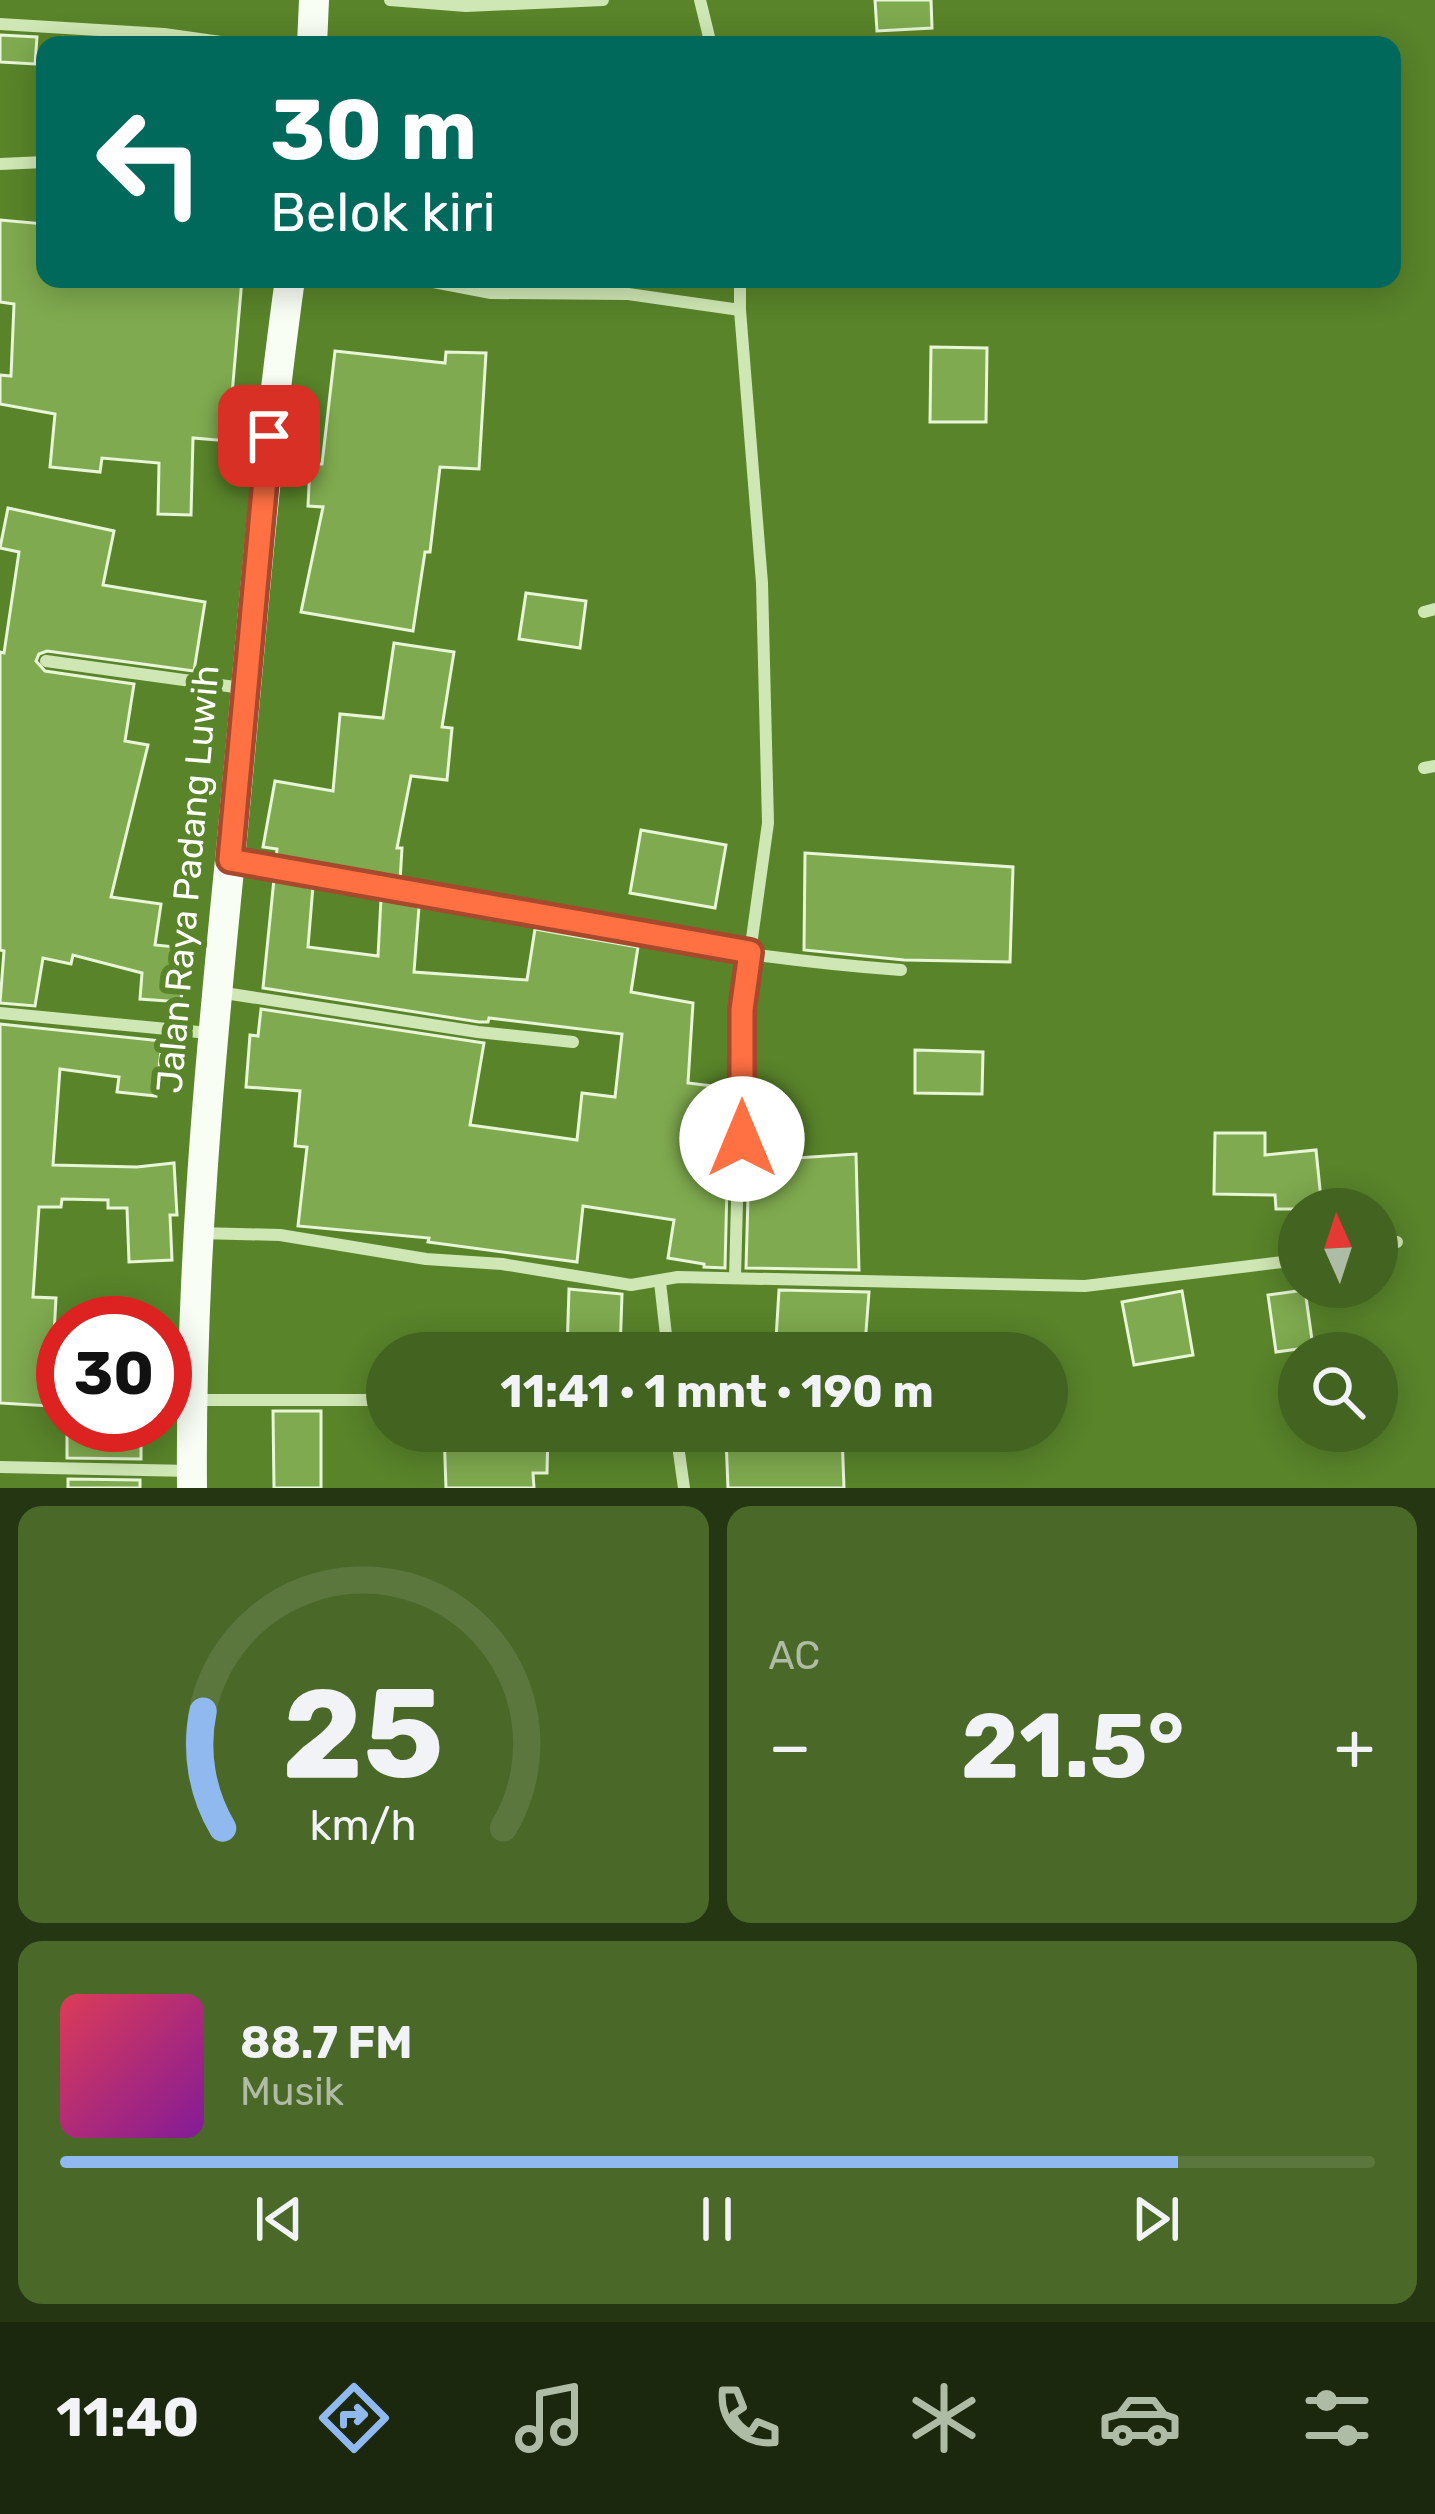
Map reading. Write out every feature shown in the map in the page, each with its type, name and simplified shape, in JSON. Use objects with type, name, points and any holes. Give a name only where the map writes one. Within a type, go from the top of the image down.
[{"type":"main road","points":[[312,36],[314,0]]},
{"type":"main road","name":"Jalan Raya Padang Luwih","points":[[192,1480],[198,1233],[214,992],[289,288]]},
{"type":"street","points":[[390,0],[466,6],[603,0]]},
{"type":"street","points":[[700,0],[709,36]]},
{"type":"street","points":[[0,24],[178,36]]},
{"type":"street","points":[[0,164],[36,162]]},
{"type":"street","points":[[465,288],[491,293],[628,294],[740,310]]},
{"type":"street","points":[[735,1278],[742,1139],[741,1028],[768,823],[762,583],[740,288]]},
{"type":"street","points":[[46,661],[243,688]]},
{"type":"street","points":[[230,860],[750,952],[901,970]]},
{"type":"street","points":[[214,992],[573,1042]]},
{"type":"street","points":[[0,1012],[211,1034]]},
{"type":"street","points":[[198,1233],[280,1235],[631,1285],[678,1276],[1084,1286],[1278,1263]]},
{"type":"street","points":[[661,1282],[666,1332]]},
{"type":"street","points":[[193,1400],[366,1400]]},
{"type":"street","points":[[679,1452],[684,1488]]},
{"type":"street","points":[[0,1467],[192,1480]]},
{"type":"building","points":[[875,0],[931,0],[932,28],[877,31]]},
{"type":"building","points":[[0,35],[36,37],[35,64],[0,62]]},
{"type":"building","points":[[0,220],[36,223],[36,288],[241,288],[228,441],[193,438],[191,515],[158,514],[159,463],[102,458],[100,472],[50,467],[55,414],[0,404],[0,375],[11,376],[14,304],[0,302]]},
{"type":"building","points":[[931,347],[987,348],[986,422],[930,422]]},
{"type":"building","points":[[335,351],[445,363],[446,352],[486,353],[479,469],[440,467],[430,552],[425,552],[413,631],[301,612],[323,507],[308,506],[310,464],[322,464]]},
{"type":"building","points":[[8,508],[114,531],[103,585],[205,602],[194,671],[47,651],[36,661],[45,671],[134,684],[125,741],[148,745],[111,897],[161,904],[155,945],[186,948],[181,1002],[140,999],[142,973],[73,955],[71,964],[43,958],[35,1006],[0,1003],[4,951],[0,950],[0,652],[4,653],[19,552],[0,548]]},
{"type":"building","points":[[526,593],[586,601],[580,648],[519,639]]},
{"type":"building","points":[[394,643],[454,652],[442,727],[452,728],[447,780],[411,776],[397,848],[402,848],[400,881],[276,858],[277,849],[263,847],[275,781],[333,791],[340,714],[383,718]]},
{"type":"building","points":[[641,830],[726,845],[715,908],[630,893]]},
{"type":"building","points":[[805,853],[1013,867],[1010,962],[904,960],[804,950]]},
{"type":"building","points":[[274,879],[313,886],[308,947],[378,956],[381,899],[419,907],[414,972],[527,980],[535,929],[638,947],[631,992],[693,1003],[688,1083],[729,1088],[723,1144],[728,1144],[725,1268],[668,1258],[674,1220],[583,1206],[577,1262],[428,1242],[429,1238],[298,1226],[307,1147],[295,1146],[300,1091],[246,1087],[250,1035],[258,1036],[261,1009],[484,1043],[470,1125],[577,1140],[582,1093],[615,1097],[622,1034],[489,1018],[479,1022],[263,988]]},
{"type":"building","points":[[0,1024],[162,1041],[156,1096],[117,1092],[119,1077],[60,1069],[53,1165],[174,1163],[177,1215],[170,1215],[172,1260],[129,1262],[127,1208],[108,1208],[108,1200],[62,1199],[61,1207],[39,1207],[33,1297],[36,1405],[0,1403]]},
{"type":"building","points":[[915,1050],[983,1052],[982,1094],[915,1093]]},
{"type":"building","points":[[1215,1133],[1265,1133],[1265,1155],[1316,1150],[1320,1188],[1278,1188],[1278,1209],[1275,1195],[1214,1194]]},
{"type":"building","points":[[856,1154],[859,1270],[746,1268],[749,1161]]},
{"type":"building","points":[[569,1289],[622,1294],[621,1332],[568,1332]]},
{"type":"building","points":[[779,1290],[869,1292],[866,1332],[776,1332]]},
{"type":"building","points":[[1182,1291],[1193,1355],[1134,1365],[1122,1302]]},
{"type":"building","points":[[1278,1294],[1278,1308],[1308,1308],[1311,1332],[1278,1332],[1278,1352],[1276,1352],[1268,1295]]},
{"type":"building","points":[[273,1411],[321,1411],[321,1488],[274,1488]]},
{"type":"building","points":[[67,1452],[141,1452],[141,1459],[67,1458]]},
{"type":"building","points":[[445,1452],[548,1452],[547,1473],[533,1473],[534,1488],[446,1488]]},
{"type":"building","points":[[727,1452],[843,1452],[844,1488],[728,1488]]},
{"type":"building","points":[[68,1479],[140,1480],[140,1488],[68,1488]]},
{"type":"route","points":[[269,436],[230,860],[750,952],[740,1045],[742,1139]]}]
